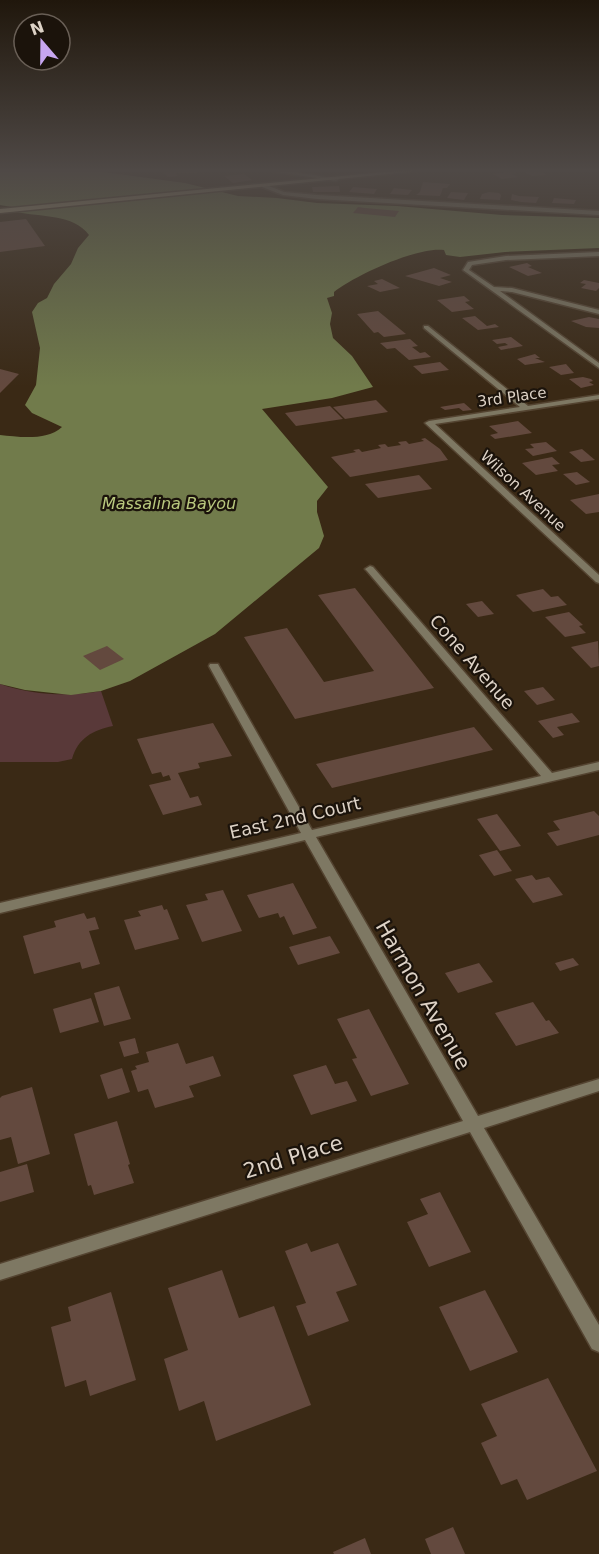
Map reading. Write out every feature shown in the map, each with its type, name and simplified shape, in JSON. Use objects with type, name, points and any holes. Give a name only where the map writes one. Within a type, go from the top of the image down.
[{"type":"street","points":[[599,255],[506,258],[470,263],[466,270],[599,366]]},
{"type":"street","points":[[490,289],[512,290],[599,312]]},
{"type":"street","points":[[426,327],[526,408]]},
{"type":"street","name":"3rd Place","points":[[429,423],[599,398]]},
{"type":"street","name":"Wilson Avenue","points":[[429,423],[599,580]]},
{"type":"street","name":"Cone Avenue","points":[[370,569],[549,777]]},
{"type":"street","name":"Harmon Avenue","points":[[214,666],[307,834],[599,1343]]},
{"type":"street","name":"East 2nd Court","points":[[0,908],[599,766]]},
{"type":"street","name":"2nd Place","points":[[0,1272],[599,1085]]},
{"type":"shaded area","points":[[0,684],[24,691],[50,694],[101,691],[113,726],[99,730],[82,740],[72,759],[58,762],[0,762]]},
{"type":"water","name":"Massalina Bayou","points":[[83,242],[599,242],[599,248],[505,252],[460,257],[446,255],[444,250],[433,250],[403,257],[356,278],[334,292],[334,296],[327,298],[332,313],[330,324],[333,338],[352,356],[373,387],[332,398],[262,409],[328,487],[317,501],[317,512],[324,536],[319,548],[215,634],[130,681],[101,691],[71,695],[25,690],[0,684],[0,435],[41,436],[62,427],[32,413],[25,405],[36,385],[40,348],[32,312],[38,303],[47,298],[54,284],[71,264]]},
{"type":"building","points":[[0,242],[42,242],[45,246],[0,252]]},
{"type":"building","points":[[527,263],[532,266],[528,267],[542,273],[528,276],[509,267]]},
{"type":"building","points":[[434,268],[451,275],[440,278],[452,282],[439,286],[405,276]]},
{"type":"building","points":[[382,279],[400,288],[380,292],[367,286],[378,284],[374,281]]},
{"type":"building","points":[[584,280],[599,283],[599,288],[596,291],[581,288],[586,284],[580,283]]},
{"type":"building","points":[[464,296],[470,301],[465,302],[474,309],[452,312],[437,300]]},
{"type":"building","points":[[378,311],[406,334],[384,337],[378,332],[374,333],[357,314]]},
{"type":"building","points":[[475,316],[487,326],[495,324],[499,327],[478,330],[462,318]]},
{"type":"building","points":[[589,317],[599,319],[599,328],[586,327],[571,321]]},
{"type":"building","points":[[511,337],[523,346],[501,350],[498,347],[508,345],[497,344],[492,340]]},
{"type":"building","points":[[410,339],[418,346],[412,347],[431,357],[409,360],[395,348],[387,349],[380,343]]},
{"type":"building","points":[[535,354],[540,358],[535,358],[545,362],[525,365],[517,359]]},
{"type":"building","points":[[440,362],[449,370],[422,374],[413,366]]},
{"type":"building","points":[[566,364],[574,373],[561,375],[549,367]]},
{"type":"building","points":[[0,369],[19,374],[0,393]]},
{"type":"building","points":[[583,377],[591,379],[593,381],[589,382],[594,385],[581,388],[569,379]]},
{"type":"building","points":[[376,400],[388,412],[345,419],[333,407]]},
{"type":"building","points":[[464,403],[472,410],[463,411],[459,408],[445,410],[440,407]]},
{"type":"building","points":[[330,406],[343,419],[296,426],[285,413]]},
{"type":"building","points":[[518,421],[532,433],[495,439],[490,435],[498,433],[489,426]]},
{"type":"building","points":[[425,438],[440,449],[448,460],[350,477],[331,457],[356,452],[353,450],[359,449],[362,452],[381,448],[378,445],[385,444],[388,447],[401,445],[398,442],[406,441],[409,444],[424,441],[421,439]]},
{"type":"building","points":[[546,442],[557,451],[533,456],[525,449],[534,448],[530,444]]},
{"type":"building","points":[[582,449],[595,460],[581,462],[569,452]]},
{"type":"building","points":[[552,457],[560,464],[552,465],[558,471],[536,475],[522,463]]},
{"type":"building","points":[[577,472],[590,482],[576,485],[563,474]]},
{"type":"building","points":[[419,475],[432,489],[378,498],[365,484]]},
{"type":"building","points":[[599,494],[599,512],[586,514],[570,500]]},
{"type":"building","points":[[355,588],[434,688],[295,719],[244,637],[287,628],[324,682],[374,671],[318,595]]},
{"type":"building","points":[[543,589],[551,597],[558,596],[567,605],[533,612],[516,595]]},
{"type":"building","points":[[482,601],[494,614],[478,617],[466,604]]},
{"type":"building","points":[[569,612],[583,625],[579,626],[586,633],[565,637],[545,617]]},
{"type":"building","points":[[598,641],[599,666],[591,668],[571,647]]},
{"type":"building","points":[[107,646],[124,659],[100,670],[83,656]]},
{"type":"building","points":[[543,687],[555,700],[537,705],[524,691]]},
{"type":"building","points":[[572,713],[580,722],[557,727],[564,735],[553,738],[538,721]]},
{"type":"building","points":[[213,723],[232,756],[198,763],[200,768],[178,773],[190,798],[198,796],[202,805],[163,815],[149,785],[171,780],[169,775],[163,777],[161,772],[152,774],[137,739]]},
{"type":"building","points":[[474,727],[493,750],[332,788],[316,764]]},
{"type":"building","points":[[594,811],[599,816],[599,835],[557,846],[547,833],[560,830],[553,821]]},
{"type":"building","points":[[497,814],[521,846],[500,851],[477,819]]},
{"type":"building","points":[[497,850],[512,871],[494,876],[479,855]]},
{"type":"building","points":[[532,875],[536,880],[549,877],[563,895],[533,903],[515,879]]},
{"type":"building","points":[[293,883],[317,928],[293,935],[284,916],[280,918],[278,913],[259,918],[247,895]]},
{"type":"building","points":[[223,890],[242,931],[202,942],[186,905],[208,900],[205,894]]},
{"type":"building","points":[[162,905],[164,910],[167,909],[179,939],[135,950],[124,920],[141,916],[138,911]]},
{"type":"building","points":[[84,913],[87,919],[95,917],[99,929],[89,931],[100,964],[82,969],[80,962],[34,974],[23,936],[56,927],[54,921]]},
{"type":"building","points":[[330,936],[340,953],[298,965],[289,947]]},
{"type":"building","points":[[573,958],[579,965],[560,971],[555,963]]},
{"type":"building","points":[[479,963],[493,982],[458,993],[445,973]]},
{"type":"building","points":[[119,986],[131,1019],[104,1026],[94,993]]},
{"type":"building","points":[[91,998],[99,1022],[60,1033],[53,1009]]},
{"type":"building","points":[[533,1002],[546,1021],[549,1020],[559,1033],[516,1046],[495,1013]]},
{"type":"building","points":[[369,1009],[409,1084],[371,1096],[352,1059],[357,1058],[337,1019]]},
{"type":"building","points":[[135,1038],[139,1053],[124,1057],[119,1042]]},
{"type":"building","points":[[178,1043],[186,1064],[213,1056],[221,1076],[189,1086],[194,1097],[155,1108],[148,1089],[138,1092],[131,1071],[137,1069],[135,1066],[149,1062],[146,1052]]},
{"type":"building","points":[[326,1065],[335,1084],[347,1081],[357,1101],[311,1115],[293,1075]]},
{"type":"building","points":[[122,1068],[130,1092],[108,1099],[100,1075]]},
{"type":"building","points":[[32,1087],[50,1154],[18,1164],[11,1137],[0,1140],[0,1098]]},
{"type":"building","points":[[117,1121],[134,1183],[94,1195],[91,1185],[88,1186],[74,1134]]},
{"type":"building","points":[[27,1164],[34,1192],[0,1202],[0,1172]]},
{"type":"building","points":[[440,1192],[471,1252],[429,1267],[407,1222],[428,1214],[420,1199]]},
{"type":"building","points":[[307,1243],[311,1252],[338,1243],[357,1285],[336,1292],[349,1321],[308,1336],[296,1306],[306,1303],[285,1251]]},
{"type":"building","points":[[222,1270],[239,1318],[274,1306],[311,1405],[216,1441],[204,1401],[179,1411],[164,1359],[188,1350],[168,1288]]},
{"type":"building","points":[[485,1290],[518,1352],[470,1371],[439,1307]]},
{"type":"building","points":[[111,1292],[136,1380],[90,1396],[86,1380],[65,1387],[51,1327],[71,1321],[68,1307]]},
{"type":"building","points":[[548,1378],[597,1471],[527,1500],[517,1479],[501,1485],[481,1443],[497,1436],[481,1404]]},
{"type":"building","points":[[453,1527],[465,1554],[431,1554],[425,1539]]},
{"type":"building","points":[[365,1538],[371,1554],[334,1554],[333,1552]]}]
